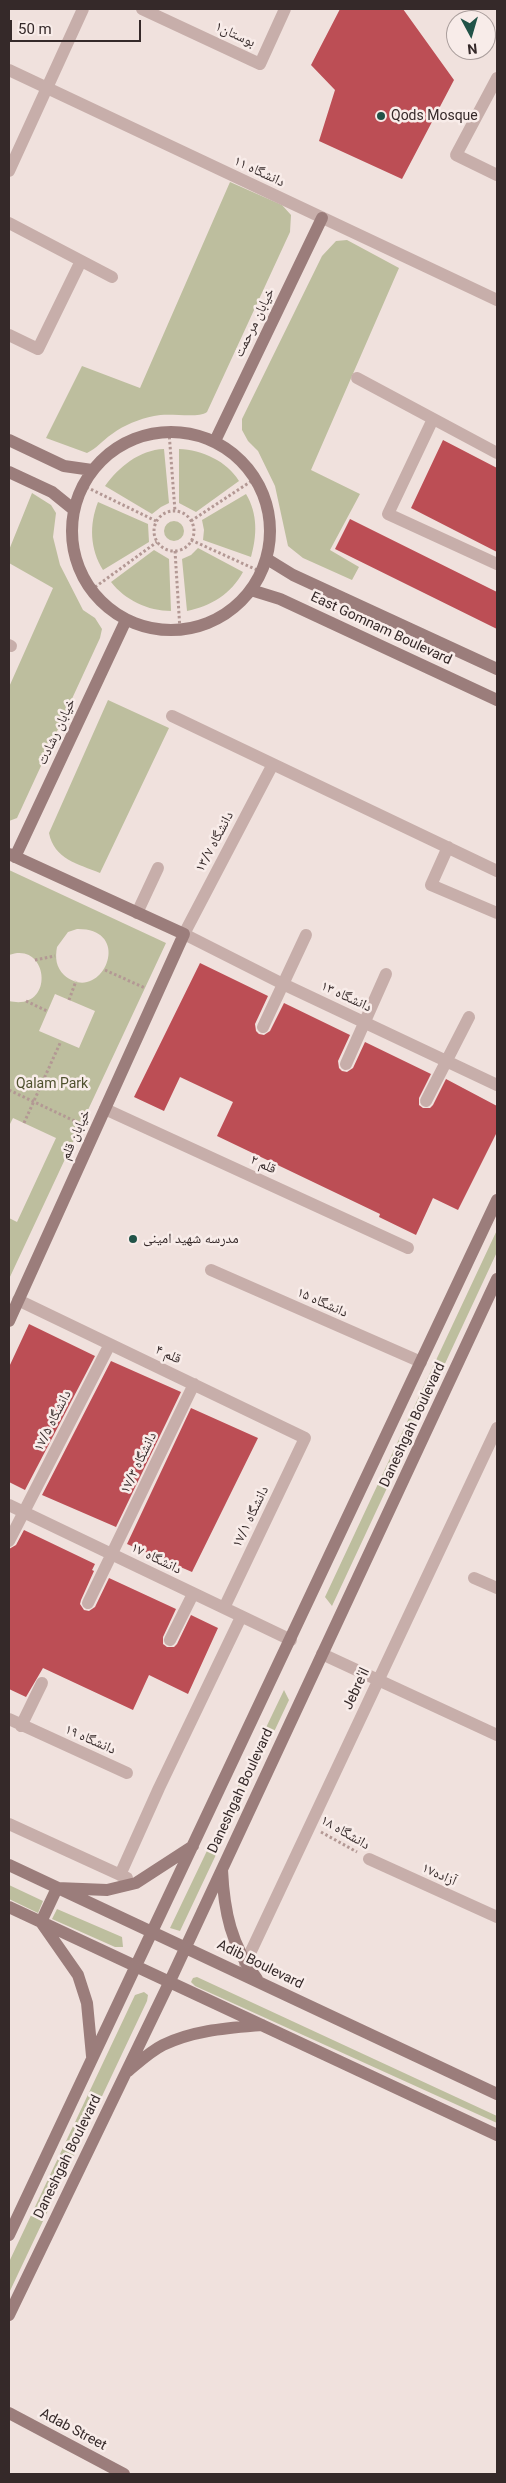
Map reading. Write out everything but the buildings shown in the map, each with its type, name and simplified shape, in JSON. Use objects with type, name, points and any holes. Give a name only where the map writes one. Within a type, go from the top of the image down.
[{"type":"main road","name":"خیابان مرحمت","points":[[215,441],[322,218]]},
{"type":"main road","points":[[182,432],[215,441],[238,457],[256,478],[267,504],[271,531],[267,559],[262,572],[251,590],[231,610],[207,623],[180,630],[152,629],[126,620],[104,605],[91,590],[76,561],[71,535],[73,509],[82,485],[92,470],[117,447],[148,434],[182,432]]},
{"type":"main road","points":[[9,440],[64,466],[92,470]]},
{"type":"main road","points":[[9,472],[52,492],[73,509]]},
{"type":"main road","name":"East Gomnam Boulevard","points":[[267,559],[293,575],[497,669]]},
{"type":"main road","name":"East Gomnam Boulevard","points":[[251,590],[280,599],[497,700]]},
{"type":"main road","name":"خیابان رشادت","points":[[12,856],[126,620]]},
{"type":"main road","points":[[12,856],[184,934]]},
{"type":"main road","name":"خیابان قلم","points":[[9,1321],[184,934]]},
{"type":"main road","name":"Daneshgah Boulevard","points":[[9,2235],[497,1200]]},
{"type":"main road","name":"Daneshgah Boulevard","points":[[9,2315],[170,1981],[497,1279]]},
{"type":"main road","points":[[41,1922],[57,1888],[107,1890],[136,1883],[194,1846]]},
{"type":"main road","name":"Adib Boulevard","points":[[9,1865],[497,2094]]},
{"type":"main road","points":[[222,1866],[223,1891],[228,1922],[234,1943],[245,1964],[258,1981]]},
{"type":"main road","points":[[9,1907],[497,2135]]},
{"type":"main road","points":[[41,1922],[78,1975],[87,2002],[93,2059]]},
{"type":"main road","points":[[126,2072],[162,2046],[192,2034],[221,2028],[265,2025]]},
{"type":"main road","name":"Adab Street","points":[[9,2413],[124,2474]]},
{"type":"street","points":[[9,171],[83,9]]},
{"type":"street","name":"بوستان۱","points":[[142,9],[260,64],[285,9]]},
{"type":"street","name":"دانشگاه ۱۱","points":[[9,70],[497,300]]},
{"type":"street","points":[[497,78],[456,155],[497,175]]},
{"type":"street","points":[[9,223],[112,276]]},
{"type":"street","points":[[9,335],[38,349],[82,261]]},
{"type":"street","points":[[357,378],[497,453]]},
{"type":"street","points":[[433,418],[388,514],[497,564]]},
{"type":"street","points":[[172,716],[497,871]]},
{"type":"street","name":"دانشگاه ۱۳/۷","points":[[184,934],[272,764]]},
{"type":"street","points":[[448,847],[432,885],[497,913]]},
{"type":"street","points":[[137,913],[158,868]]},
{"type":"street","name":"دانشگاه ۱۳","points":[[184,934],[283,984],[497,1085]]},
{"type":"street","points":[[263,1027],[306,935]]},
{"type":"street","points":[[346,1064],[386,974]]},
{"type":"street","points":[[426,1100],[469,1017]]},
{"type":"street","name":"قلم ۲","points":[[105,1109],[408,1248]]},
{"type":"street","name":"دانشگاه ۱۵","points":[[211,1270],[421,1362]]},
{"type":"street","name":"قلم ۴","points":[[18,1300],[305,1438]]},
{"type":"street","name":"دانشگاه ۱۷/۵","points":[[9,1540],[110,1344]]},
{"type":"street","name":"دانشگاه ۱۷/۳","points":[[88,1603],[194,1384]]},
{"type":"street","name":"Jebre'il","points":[[245,1964],[497,1428]]},
{"type":"street","name":"دانشگاه ۱۷/۱","points":[[224,1608],[305,1438]]},
{"type":"street","name":"دانشگاه ۱۷","points":[[9,1505],[291,1640]]},
{"type":"street","points":[[474,1578],[497,1588]]},
{"type":"street","points":[[170,1640],[193,1594]]},
{"type":"street","points":[[120,1875],[159,1788],[241,1617]]},
{"type":"street","points":[[322,1654],[497,1734]]},
{"type":"street","points":[[22,1726],[42,1683]]},
{"type":"street","name":"دانشگاه ۱۹","points":[[9,1719],[128,1773]]},
{"type":"street","points":[[9,1824],[136,1883]]},
{"type":"street","name":"آزاده۱۷","points":[[369,1859],[497,1917]]},
{"type":"path","points":[[169,432],[175,511]]},
{"type":"path","points":[[191,521],[256,478]]},
{"type":"path","points":[[82,485],[156,521]]},
{"type":"path","points":[[175,511],[185,514],[191,521],[194,532],[191,540],[184,548],[175,551],[164,549],[157,542],[154,533],[156,521],[166,512],[175,511]]},
{"type":"path","points":[[191,540],[262,572]]},
{"type":"path","points":[[91,590],[157,542]]},
{"type":"path","points":[[175,551],[180,630]]},
{"type":"path","points":[[35,960],[55,956]]},
{"type":"path","points":[[105,970],[157,993]]},
{"type":"path","points":[[68,1000],[76,982]]},
{"type":"path","points":[[26,1001],[47,1011]]},
{"type":"path","points":[[24,1123],[61,1040]]},
{"type":"path","points":[[9,1090],[95,1130]]},
{"type":"path","name":"دانشگاه ۱۸","points":[[310,1825],[369,1859]]},
{"type":"green space","points":[[230,182],[282,205],[291,215],[290,232],[207,412],[197,415],[160,415],[148,417],[127,425],[87,453],[46,438],[82,366],[140,388]]},
{"type":"green space","points":[[347,240],[399,268],[311,470],[360,494],[330,550],[359,567],[352,580],[303,558],[288,546],[275,486],[258,451],[248,441],[242,430],[242,419],[322,256],[336,241]]},
{"type":"green space","points":[[164,449],[169,503],[152,514],[105,486],[130,461],[146,453]]},
{"type":"green space","points":[[179,449],[205,454],[221,462],[239,481],[196,512],[179,503]]},
{"type":"green space","points":[[32,493],[51,505],[56,513],[53,537],[60,565],[83,610],[95,618],[102,629],[100,638],[17,818],[9,821],[9,687],[53,588],[9,563],[9,550]]},
{"type":"green space","points":[[246,494],[253,509],[255,525],[251,557],[203,540],[202,520]]},
{"type":"green space","points":[[98,502],[148,524],[149,542],[103,570],[95,554],[92,537],[93,519]]},
{"type":"green space","points":[[174,521],[181,524],[184,531],[181,538],[174,541],[167,538],[164,531],[167,524]]},
{"type":"green space","points":[[198,548],[243,572],[233,587],[220,598],[204,606],[187,611],[182,559],[191,555]]},
{"type":"green space","points":[[154,550],[169,559],[171,611],[146,607],[123,594],[111,582]]},
{"type":"green space","points":[[108,700],[169,728],[100,873],[62,855],[56,849],[49,833]]},
{"type":"green space","name":"Qalam Park","points":[[9,870],[166,943],[9,1279],[9,1218],[17,1222],[56,1138],[13,1118],[9,1126],[9,1001],[24,1002],[34,996],[40,987],[42,976],[39,966],[32,957],[22,953],[9,955]],"holes":[[[77,929],[95,932],[105,940],[109,952],[106,964],[100,974],[90,981],[78,982],[64,975],[59,969],[57,962],[57,947],[68,932]],[[55,994],[95,1011],[79,1048],[39,1031]]]},
{"type":"green space","points":[[497,1230],[497,1252],[332,1606],[325,1597]]},
{"type":"green space","points":[[284,1690],[289,1700],[180,1931],[170,1928]]},
{"type":"green space","points":[[9,1885],[43,1901],[38,1913],[9,1899]]},
{"type":"green space","points":[[57,1909],[122,1937],[123,1947],[115,1947],[52,1919]]},
{"type":"green space","points":[[197,1977],[497,2116],[497,2123],[195,1986],[191,1982],[193,1978]]},
{"type":"green space","points":[[144,1992],[148,1995],[147,2001],[9,2293],[9,2262],[135,1995]]},
{"type":"place","name":"Qods Mosque","points":[[381,116]]},
{"type":"place","name":"مدرسه شهید امینی","points":[[133,1239]]}]
